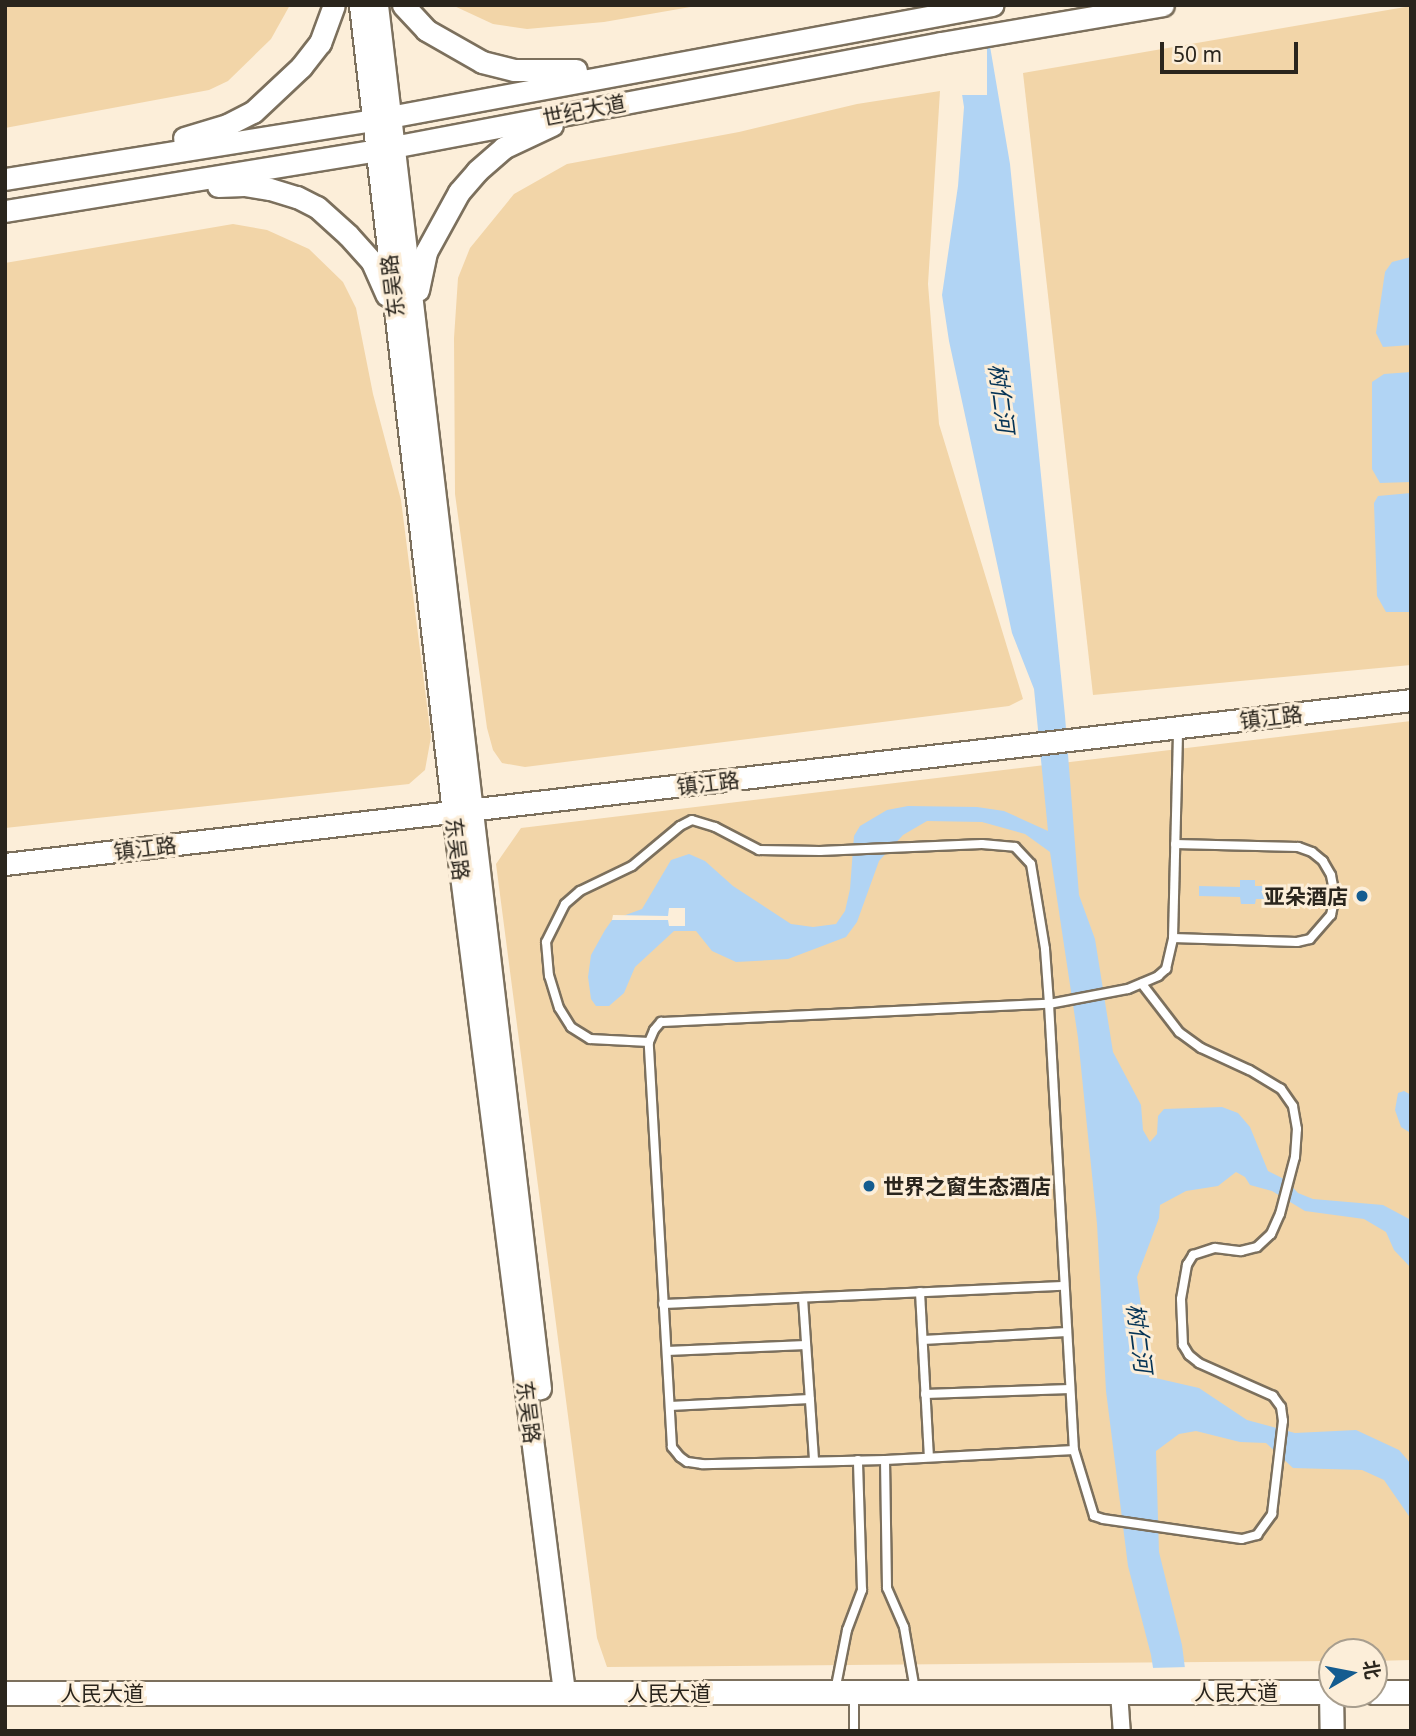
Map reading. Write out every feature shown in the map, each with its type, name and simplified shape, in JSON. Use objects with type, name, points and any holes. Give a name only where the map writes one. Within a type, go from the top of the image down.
[{"type":"main road","name":"人民大道","points":[[5,1693],[1318,1692]]},
{"type":"main road","points":[[1388,1692],[1411,1692]]},
{"type":"main road","points":[[1331,1708],[1332,1731]]},
{"type":"street","points":[[97,163],[227,125],[253,113],[301,67],[320,43],[334,5]]},
{"type":"street","name":"东吴路","points":[[360,5],[386,148],[570,1692]]},
{"type":"street","name":"东吴路","points":[[377,5],[382,118]]},
{"type":"street","points":[[403,5],[426,30],[456,50],[482,62],[514,69],[559,72],[755,47]]},
{"type":"street","name":"世纪大道","points":[[5,179],[382,118],[992,5]]},
{"type":"street","name":"世纪大道","points":[[5,211],[97,193],[386,148],[941,43],[1163,5]]},
{"type":"street","points":[[405,311],[426,253],[459,192],[477,171],[503,148],[535,132],[599,107]]},
{"type":"street","points":[[97,193],[244,185],[298,197],[317,207],[348,235],[372,262],[405,311]]},
{"type":"street","name":"镇江路","points":[[5,864],[1411,700]]},
{"type":"street","points":[[1119,1692],[1122,1731]]},
{"type":"lane","points":[[1074,1450],[885,1460],[687,1462],[672,1447],[649,1042],[661,1022],[1063,1004],[1142,984],[1166,969],[1173,938],[1178,728]]},
{"type":"lane","points":[[649,1042],[590,1039],[571,1027],[559,1008],[549,976],[547,942],[565,904],[580,891],[632,866],[680,826],[692,820],[715,827],[759,850],[1003,844],[1015,847],[1025,855],[1031,864],[1045,949],[1074,1450],[1094,1516],[1117,1522],[1242,1539],[1257,1535],[1272,1514],[1283,1421],[1282,1407],[1273,1396],[1199,1363],[1189,1355],[1184,1345],[1181,1298],[1187,1265],[1193,1255],[1215,1248],[1241,1251],[1257,1247],[1271,1234],[1291,1173],[1297,1129],[1288,1096],[1249,1070],[1201,1048],[1180,1032],[1142,984]]},
{"type":"lane","points":[[1173,938],[1297,942],[1310,939],[1331,915],[1335,896],[1331,875],[1323,861],[1312,852],[1298,847],[1175,844]]},
{"type":"lane","points":[[663,1304],[1064,1286]]},
{"type":"lane","points":[[920,1292],[929,1457]]},
{"type":"lane","points":[[803,1298],[814,1461]]},
{"type":"lane","points":[[923,1340],[1067,1332]]},
{"type":"lane","points":[[667,1351],[806,1345]]},
{"type":"lane","points":[[925,1394],[1070,1389]]},
{"type":"lane","points":[[670,1406],[810,1399]]},
{"type":"lane","points":[[854,1731],[845,1693],[847,1630],[862,1590],[858,1460]]},
{"type":"lane","points":[[885,1460],[887,1588],[904,1627],[915,1693]]},
{"type":"shaded area","points":[[5,5],[290,5],[271,39],[228,81],[209,90],[5,128]]},
{"type":"shaded area","points":[[452,5],[702,5],[604,22],[527,29],[493,24]]},
{"type":"shaded area","points":[[1411,6],[1411,665],[1093,695],[1023,73]]},
{"type":"shaded area","points":[[940,91],[928,284],[939,424],[1023,699],[1009,706],[525,767],[502,763],[493,750],[487,728],[455,494],[454,338],[458,278],[470,248],[514,194],[567,164],[739,132],[857,104]]},
{"type":"shaded area","points":[[233,224],[267,230],[309,249],[343,282],[356,308],[373,394],[401,500],[431,737],[425,770],[409,784],[5,828],[5,263]]},
{"type":"shaded area","points":[[1411,721],[1411,1660],[1388,1661],[1388,1638],[1318,1638],[1318,1661],[607,1667],[597,1638],[496,864],[521,828]]},
{"type":"water","name":"树仁河","points":[[948,5],[983,5],[1010,164],[1065,716],[1079,895],[1095,939],[1113,1052],[1141,1105],[1143,1130],[1150,1142],[1157,1134],[1158,1116],[1164,1109],[1222,1107],[1238,1113],[1250,1127],[1268,1171],[1286,1180],[1298,1193],[1313,1199],[1383,1205],[1411,1220],[1411,1268],[1394,1250],[1386,1232],[1364,1219],[1305,1211],[1272,1191],[1250,1185],[1245,1177],[1236,1172],[1218,1186],[1186,1191],[1160,1205],[1159,1218],[1137,1277],[1151,1377],[1199,1388],[1247,1420],[1295,1433],[1356,1430],[1399,1450],[1411,1464],[1411,1519],[1384,1480],[1362,1470],[1293,1468],[1266,1443],[1240,1442],[1196,1431],[1179,1434],[1156,1451],[1159,1552],[1182,1645],[1193,1731],[1163,1731],[1151,1655],[1128,1566],[1106,1391],[1097,1224],[1078,1038],[1050,852],[1025,834],[982,822],[927,821],[903,835],[879,861],[857,922],[846,937],[788,959],[736,962],[712,951],[696,931],[674,931],[635,967],[624,993],[609,1006],[596,1006],[591,999],[588,977],[591,955],[605,930],[612,920],[642,909],[671,860],[689,854],[705,861],[733,886],[791,924],[813,927],[836,924],[845,911],[850,889],[854,836],[860,826],[887,810],[908,806],[977,807],[1004,811],[1048,831],[1034,689],[1012,633],[949,341],[942,295],[958,186],[964,107]]},
{"type":"water","points":[[1411,257],[1411,345],[1383,347],[1376,333],[1385,272],[1392,262]]},
{"type":"water","points":[[1411,372],[1411,482],[1380,483],[1372,469],[1372,382],[1384,374]]},
{"type":"water","points":[[1411,493],[1411,612],[1386,612],[1377,596],[1374,503],[1378,496]]},
{"type":"water","points":[[1240,880],[1255,880],[1255,886],[1281,886],[1280,899],[1256,899],[1255,904],[1241,904],[1240,897],[1199,896],[1199,886],[1240,887]]},
{"type":"water","points":[[1404,1091],[1411,1095],[1409,1132],[1401,1127],[1395,1110],[1398,1093]]},
{"type":"pier","points":[[944,5],[987,5],[987,95],[944,95]]},
{"type":"pier","points":[[669,908],[685,908],[685,926],[669,926],[668,920],[612,920],[613,915],[668,916]]},
{"type":"pier","points":[[1188,1667],[1197,1731],[1159,1731],[1150,1668]]},
{"type":"place","name":"亚朵酒店","points":[[1362,896]]},
{"type":"place","name":"世界之窗生态酒店","points":[[869,1186]]}]
